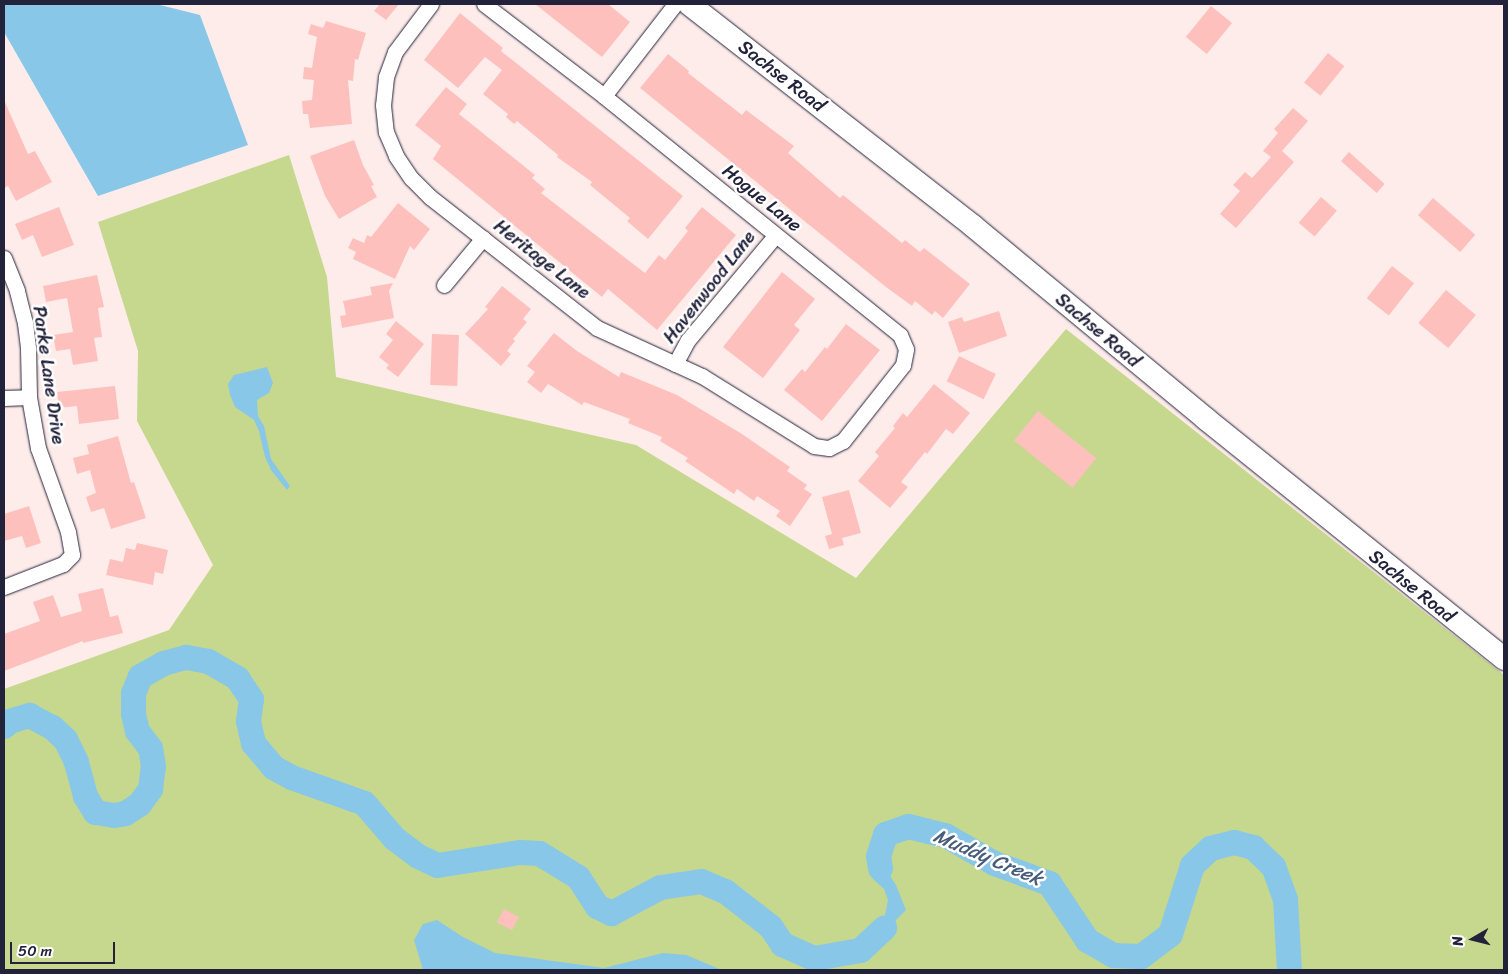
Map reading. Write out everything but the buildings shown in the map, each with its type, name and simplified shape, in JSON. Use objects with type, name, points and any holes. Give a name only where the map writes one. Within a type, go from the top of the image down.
[{"type":"main road","name":"Sachse Road","points":[[689,4],[973,226],[1153,376],[1504,659]]},
{"type":"street","name":"Heritage Lane","points":[[432,4],[395,52],[386,77],[383,105],[386,132],[396,156],[411,178],[430,197],[597,328],[702,376],[814,446],[829,448]]},
{"type":"street","name":"Hogue Lane","points":[[484,4],[604,96],[775,236],[894,330],[904,342],[906,357],[899,371],[843,441],[829,448]]},
{"type":"street","points":[[604,96],[675,4]]},
{"type":"street","name":"Havenwood Lane","points":[[675,364],[688,340],[775,236]]},
{"type":"street","points":[[444,285],[483,238]]},
{"type":"street","name":"Parke Lane Drive","points":[[4,258],[17,291],[25,323],[28,348],[29,397],[38,448],[68,532],[72,555],[64,564],[4,587]]},
{"type":"street","points":[[4,398],[29,397]]},
{"type":"green space","points":[[289,155],[327,277],[336,377],[636,445],[856,578],[1066,329],[1504,675],[1504,970],[4,970],[4,689],[169,630],[213,565],[137,421],[138,351],[98,222]]},
{"type":"water","points":[[4,4],[156,4],[200,15],[248,145],[98,196],[4,32]]},
{"type":"water","points":[[267,367],[273,383],[269,393],[257,400],[258,416],[264,426],[271,459],[290,486],[287,490],[271,470],[254,420],[235,407],[228,384],[234,375]]},
{"type":"water","points":[[875,834],[885,834],[893,841],[887,871],[896,885],[906,910],[897,919],[887,935],[866,952],[852,946],[861,944],[884,920],[888,900],[884,889],[873,879],[870,854]]},
{"type":"water","points":[[437,920],[463,937],[495,953],[604,968],[663,953],[686,955],[722,970],[423,970],[414,940],[423,924]]},
{"type":"waterway","name":"Muddy Creek","points":[[4,726],[9,721],[29,715],[52,727],[65,739],[76,762],[85,796],[95,812],[114,815],[125,813],[139,804],[150,789],[153,766],[150,748],[137,731],[133,713],[133,693],[140,676],[163,663],[186,657],[208,661],[237,678],[251,699],[248,721],[253,743],[273,767],[291,777],[364,803],[394,838],[418,856],[437,865],[520,852],[539,853],[578,877],[597,906],[611,913],[660,887],[701,881],[725,891],[770,926],[782,944],[814,958],[860,950],[884,928]]},
{"type":"waterway","name":"Muddy Creek","points":[[880,868],[878,856],[885,834],[908,826],[945,835],[994,863],[1049,883],[1087,940],[1113,955],[1141,956],[1170,934],[1192,865],[1210,848],[1234,842],[1253,847],[1273,866],[1285,899],[1289,970]]}]
